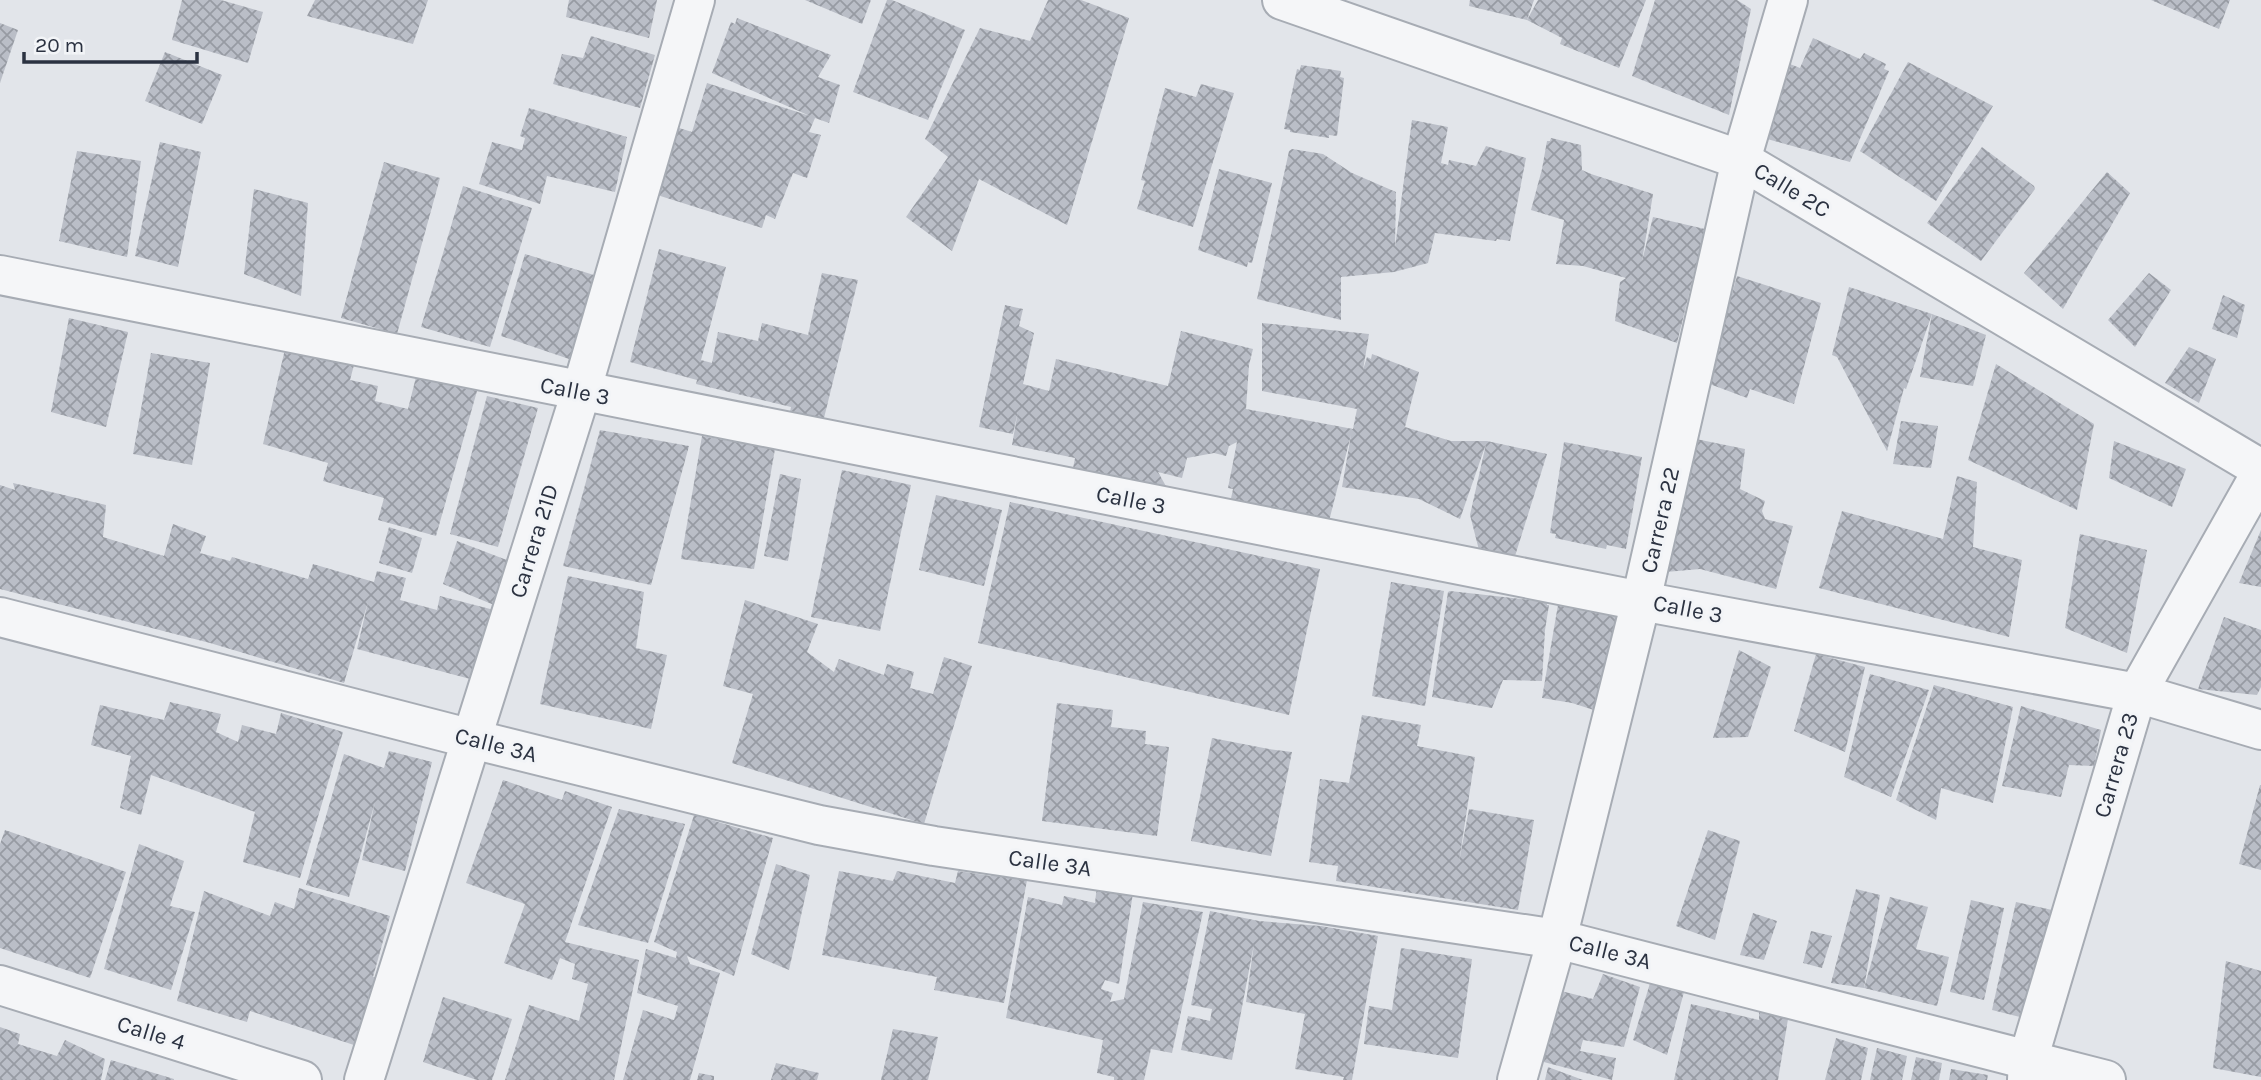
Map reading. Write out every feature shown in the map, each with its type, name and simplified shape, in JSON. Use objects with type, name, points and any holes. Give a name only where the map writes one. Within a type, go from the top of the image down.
[{"type":"street","name":"Carrera 21D","points":[[364,1080],[581,392],[695,0]]},
{"type":"street","name":"Calle 2C","points":[[1282,0],[1741,160],[2261,471]]},
{"type":"street","name":"Carrera 22","points":[[1517,1080],[1557,939],[1641,601],[1741,160],[1788,0]]},
{"type":"street","name":"Calle 3","points":[[0,275],[1641,601],[2137,693],[2261,730]]},
{"type":"street","name":"Carrera 23","points":[[2028,1070],[2137,693],[2261,471]]},
{"type":"street","name":"Calle 3A","points":[[0,617],[472,739],[832,828],[934,846],[1557,939],[2028,1070],[2106,1080]]},
{"type":"street","name":"Calle 4","points":[[0,985],[302,1080]]},
{"type":"building","points":[[182,0],[221,0],[263,12],[248,63],[172,40]]},
{"type":"building","points":[[315,0],[428,0],[413,44],[307,16]]},
{"type":"building","points":[[569,0],[657,0],[649,38],[566,17]]},
{"type":"building","points":[[805,0],[871,0],[862,24]]},
{"type":"building","points":[[887,0],[965,30],[928,120],[853,92]]},
{"type":"building","points":[[1048,0],[1081,0],[1129,18],[1067,225],[979,179],[952,251],[906,217],[948,157],[925,139],[980,28],[1030,41]]},
{"type":"building","points":[[1470,0],[1534,0],[1527,20],[1469,6]]},
{"type":"building","points":[[1538,0],[1646,0],[1619,68],[1560,44],[1562,38],[1527,20]]},
{"type":"building","points":[[1655,0],[1737,0],[1751,9],[1729,115],[1632,76]]},
{"type":"building","points":[[2151,0],[2230,0],[2219,29]]},
{"type":"building","points":[[737,18],[831,55],[818,77],[840,85],[829,123],[815,118],[809,132],[821,135],[807,178],[793,173],[775,219],[766,215],[762,228],[654,194],[676,127],[692,132],[707,83],[810,116],[712,73],[731,22],[735,24]]},
{"type":"building","points":[[0,23],[18,30],[0,83]]},
{"type":"building","points":[[591,36],[655,55],[640,108],[553,84],[562,54],[583,58]]},
{"type":"building","points":[[1813,38],[1860,59],[1864,53],[1886,64],[1884,69],[1889,71],[1850,162],[1767,139],[1790,64],[1800,68]]},
{"type":"building","points":[[165,52],[222,75],[202,124],[145,101]]},
{"type":"building","points":[[1908,62],[1993,106],[1936,201],[1860,151]]},
{"type":"building","points":[[1301,65],[1341,71],[1340,77],[1344,78],[1337,136],[1329,135],[1329,138],[1284,129],[1297,69],[1300,70]]},
{"type":"building","points":[[1201,84],[1234,93],[1193,227],[1137,209],[1145,181],[1141,180],[1165,88],[1196,97]]},
{"type":"building","points":[[529,108],[627,137],[615,192],[547,176],[540,204],[479,184],[492,142],[522,150],[525,138],[520,136]]},
{"type":"building","points":[[1412,120],[1448,127],[1441,163],[1448,165],[1449,160],[1476,166],[1486,146],[1526,158],[1510,241],[1435,233],[1428,263],[1394,272],[1341,277],[1341,320],[1257,299],[1289,151],[1292,149],[1323,154],[1352,173],[1396,192],[1395,247]]},
{"type":"building","points":[[1551,138],[1581,145],[1582,170],[1653,194],[1642,261],[1653,217],[1705,229],[1677,343],[1615,321],[1620,282],[1626,278],[1583,266],[1556,264],[1564,220],[1531,210],[1547,141]]},
{"type":"building","points":[[160,142],[201,152],[178,267],[135,256]]},
{"type":"building","points":[[1982,147],[2035,189],[1981,261],[1927,223]]},
{"type":"building","points":[[77,151],[141,161],[127,257],[59,241]]},
{"type":"building","points":[[384,162],[440,178],[397,334],[341,318]]},
{"type":"building","points":[[1219,169],[1272,183],[1252,263],[1248,262],[1247,267],[1198,250]]},
{"type":"building","points":[[2107,172],[2130,193],[2063,309],[2024,273]]},
{"type":"building","points":[[463,186],[532,208],[490,347],[421,327]]},
{"type":"building","points":[[254,189],[308,203],[301,296],[244,274]]},
{"type":"building","points":[[659,249],[726,267],[701,360],[712,363],[718,332],[758,341],[762,323],[808,335],[822,273],[858,280],[824,418],[790,412],[791,407],[696,384],[697,380],[630,362]]},
{"type":"building","points":[[525,254],[594,275],[572,360],[501,336]]},
{"type":"building","points":[[2149,273],[2171,290],[2135,347],[2108,320]]},
{"type":"building","points":[[1737,276],[1821,303],[1794,404],[1750,389],[1747,398],[1707,383]]},
{"type":"building","points":[[1849,287],[1932,314],[1906,389],[1904,388],[1887,451],[1837,357],[1832,355]]},
{"type":"building","points":[[2223,295],[2245,305],[2237,338],[2212,329]]},
{"type":"building","points":[[1005,305],[1023,309],[1019,326],[1034,333],[1023,384],[1049,391],[1056,359],[1168,386],[1181,331],[1253,349],[1249,365],[1246,409],[1353,429],[1357,409],[1262,391],[1262,323],[1369,334],[1363,370],[1367,357],[1371,359],[1372,354],[1419,372],[1405,427],[1451,441],[1487,441],[1547,454],[1515,556],[1480,554],[1470,515],[1486,444],[1460,519],[1419,499],[1342,487],[1351,435],[1329,521],[1230,503],[1233,489],[1228,488],[1237,442],[1229,446],[1226,456],[1214,453],[1187,458],[1182,478],[1158,472],[1167,488],[1075,474],[1075,458],[1012,445],[1018,411],[1013,434],[979,427]]},
{"type":"building","points":[[1932,314],[1986,335],[1973,386],[1920,377]]},
{"type":"building","points":[[69,318],[128,332],[106,427],[51,412]]},
{"type":"building","points":[[2189,347],[2216,359],[2199,403],[2165,383]]},
{"type":"building","points":[[285,349],[354,365],[350,380],[378,386],[375,401],[408,409],[416,377],[477,391],[436,536],[378,520],[384,498],[323,481],[328,463],[263,444]]},
{"type":"building","points":[[151,353],[210,363],[192,465],[133,454]]},
{"type":"building","points":[[1996,364],[2094,424],[2077,510],[1968,460]]},
{"type":"building","points":[[487,396],[538,408],[498,547],[450,534]]},
{"type":"building","points":[[1901,421],[1938,426],[1931,468],[1893,464]]},
{"type":"building","points":[[600,430],[689,446],[651,585],[563,566]]},
{"type":"building","points":[[702,436],[775,449],[754,569],[681,559]]},
{"type":"building","points":[[1696,439],[1745,449],[1740,489],[1765,501],[1762,511],[1765,519],[1793,526],[1776,589],[1700,569],[1666,572]]},
{"type":"building","points":[[2114,441],[2186,469],[2172,507],[2109,478]]},
{"type":"building","points":[[1564,442],[1642,457],[1626,549],[1607,545],[1606,549],[1555,538],[1556,534],[1550,533]]},
{"type":"building","points":[[842,470],[911,485],[880,631],[811,617]]},
{"type":"building","points":[[780,474],[801,479],[788,561],[764,556]]},
{"type":"building","points":[[1957,476],[1977,482],[1973,547],[2022,560],[2009,637],[1819,588],[1842,511],[1943,539]]},
{"type":"building","points":[[13,483],[106,505],[103,537],[164,556],[173,524],[206,536],[200,553],[230,561],[232,557],[308,579],[313,564],[374,582],[377,571],[406,578],[400,600],[437,610],[440,596],[494,610],[474,680],[357,649],[368,602],[344,683],[210,643],[0,589],[0,485],[15,490]]},
{"type":"building","points":[[936,495],[1002,510],[984,586],[919,570]]},
{"type":"building","points":[[1010,502],[1320,569],[1289,715],[978,643]]},
{"type":"building","points":[[389,527],[422,538],[412,573],[379,563]]},
{"type":"building","points":[[2261,530],[2261,587],[2239,583]]},
{"type":"building","points":[[2080,534],[2147,550],[2127,653],[2065,628]]},
{"type":"building","points":[[457,541],[517,564],[499,607],[443,584]]},
{"type":"building","points":[[568,576],[644,592],[636,648],[667,655],[651,729],[540,704]]},
{"type":"building","points":[[1391,582],[1444,591],[1425,706],[1372,696]]},
{"type":"building","points":[[1450,591],[1547,602],[1549,605],[1542,681],[1503,680],[1492,708],[1432,697]]},
{"type":"building","points":[[1560,593],[1622,603],[1600,712],[1572,703],[1542,698]]},
{"type":"building","points":[[745,600],[818,624],[807,652],[834,672],[839,659],[884,675],[887,664],[914,672],[910,688],[933,694],[944,657],[972,666],[924,824],[732,763],[753,694],[723,686]]},
{"type":"building","points":[[2224,617],[2261,630],[2261,687],[2257,695],[2198,689]]},
{"type":"building","points":[[1739,650],[1771,667],[1748,737],[1713,738]]},
{"type":"building","points":[[1816,654],[1865,667],[1845,752],[1794,731]]},
{"type":"building","points":[[1870,674],[1929,690],[1891,797],[1844,777]]},
{"type":"building","points":[[1934,685],[2013,707],[1993,803],[1941,788],[1936,820],[1896,800]]},
{"type":"building","points":[[170,702],[221,714],[216,732],[238,742],[242,725],[276,734],[281,713],[343,732],[300,878],[243,862],[255,812],[151,775],[141,815],[120,808],[131,756],[91,745],[100,705],[164,720]]},
{"type":"building","points":[[1057,703],[1113,710],[1111,727],[1146,731],[1145,744],[1169,747],[1157,836],[1042,821]]},
{"type":"building","points":[[2021,706],[2101,730],[2094,766],[2069,765],[2061,797],[2002,786]]},
{"type":"building","points":[[1362,715],[1421,725],[1417,746],[1475,757],[1459,862],[1469,809],[1534,820],[1518,910],[1336,881],[1338,866],[1309,862],[1320,779],[1349,783]]},
{"type":"building","points":[[1212,738],[1292,752],[1271,856],[1191,841]]},
{"type":"building","points":[[389,751],[432,762],[405,871],[362,860],[375,802],[349,897],[306,885],[344,754],[384,768]]},
{"type":"building","points":[[503,780],[562,800],[565,791],[612,807],[565,942],[639,960],[614,1080],[505,1080],[529,1005],[579,1021],[588,984],[572,979],[575,964],[560,958],[552,980],[504,963],[525,904],[466,883]]},
{"type":"building","points":[[2261,785],[2261,870],[2239,864]]},
{"type":"building","points":[[619,809],[685,824],[648,943],[578,925]]},
{"type":"building","points":[[694,815],[773,838],[734,976],[687,956],[690,964],[720,973],[690,1080],[623,1080],[643,1010],[674,1020],[678,1006],[637,993],[646,949],[676,958],[677,952],[654,942]]},
{"type":"building","points":[[5,830],[126,872],[90,978],[0,948],[0,844]]},
{"type":"building","points":[[1708,830],[1740,841],[1715,940],[1676,926]]},
{"type":"building","points":[[139,844],[184,861],[170,906],[195,912],[171,990],[104,969]]},
{"type":"building","points":[[776,864],[810,875],[789,970],[751,954]]},
{"type":"building","points":[[993,868],[1028,875],[1004,1003],[934,990],[937,977],[822,955],[839,871],[893,881],[897,871],[955,883],[958,871],[991,876]]},
{"type":"building","points":[[1097,885],[1133,893],[1119,984],[1105,980],[1101,989],[1113,993],[1110,1002],[1124,999],[1143,902],[1203,912],[1172,1053],[1151,1049],[1144,1080],[1114,1080],[1114,1077],[1097,1073],[1103,1040],[1006,1018],[1028,897],[1062,905],[1064,896],[1095,903]]},
{"type":"building","points":[[299,888],[390,916],[373,977],[380,978],[357,1046],[250,1011],[247,1022],[177,1001],[204,891],[270,916],[275,902],[294,909]]},
{"type":"building","points":[[1856,889],[1880,895],[1864,988],[1831,983]]},
{"type":"building","points":[[1890,897],[1928,907],[1916,949],[1949,957],[1937,1006],[1864,988]]},
{"type":"building","points":[[1971,900],[2004,908],[1984,1000],[1950,992]]},
{"type":"building","points":[[2016,902],[2052,910],[2028,1019],[1992,1010]]},
{"type":"building","points":[[1210,911],[1259,921],[1321,926],[1378,936],[1352,1080],[1295,1069],[1305,1014],[1246,1002],[1254,944],[1232,1060],[1181,1050],[1188,1016],[1210,1021],[1212,1009],[1191,1005]]},
{"type":"building","points":[[1753,913],[1777,921],[1764,960],[1740,955]]},
{"type":"building","points":[[1811,931],[1832,936],[1822,968],[1803,963]]},
{"type":"building","points":[[1401,948],[1472,959],[1458,1058],[1364,1044],[1369,1006],[1392,1010]]},
{"type":"building","points":[[2226,961],[2261,971],[2261,1077],[2213,1068]]},
{"type":"building","points":[[1603,974],[1640,987],[1624,1047],[1583,1040],[1580,1051],[1616,1058],[1612,1080],[1540,1061],[1557,990],[1593,999]]},
{"type":"building","points":[[1650,983],[1684,992],[1667,1055],[1633,1040]]},
{"type":"building","points":[[443,997],[512,1019],[492,1080],[477,1080],[423,1062]]},
{"type":"building","points":[[1691,1004],[1759,1020],[1759,1010],[1789,1013],[1778,1080],[1674,1080]]},
{"type":"building","points":[[0,1027],[20,1034],[18,1044],[57,1056],[65,1040],[105,1059],[101,1080],[0,1080]]},
{"type":"building","points":[[893,1029],[938,1037],[928,1080],[881,1080]]},
{"type":"building","points":[[1836,1038],[1868,1048],[1861,1080],[1825,1080]]},
{"type":"building","points":[[1877,1048],[1907,1056],[1902,1080],[1870,1080]]},
{"type":"building","points":[[1916,1057],[1942,1063],[1939,1080],[1911,1080]]},
{"type":"building","points":[[111,1060],[174,1079],[174,1080],[105,1080]]},
{"type":"building","points":[[776,1063],[819,1073],[817,1080],[771,1080]]},
{"type":"building","points":[[1548,1067],[1583,1080],[1545,1080]]},
{"type":"building","points":[[1951,1069],[1988,1075],[1987,1080],[1949,1080]]},
{"type":"building","points":[[699,1073],[714,1076],[714,1080],[697,1080]]}]
